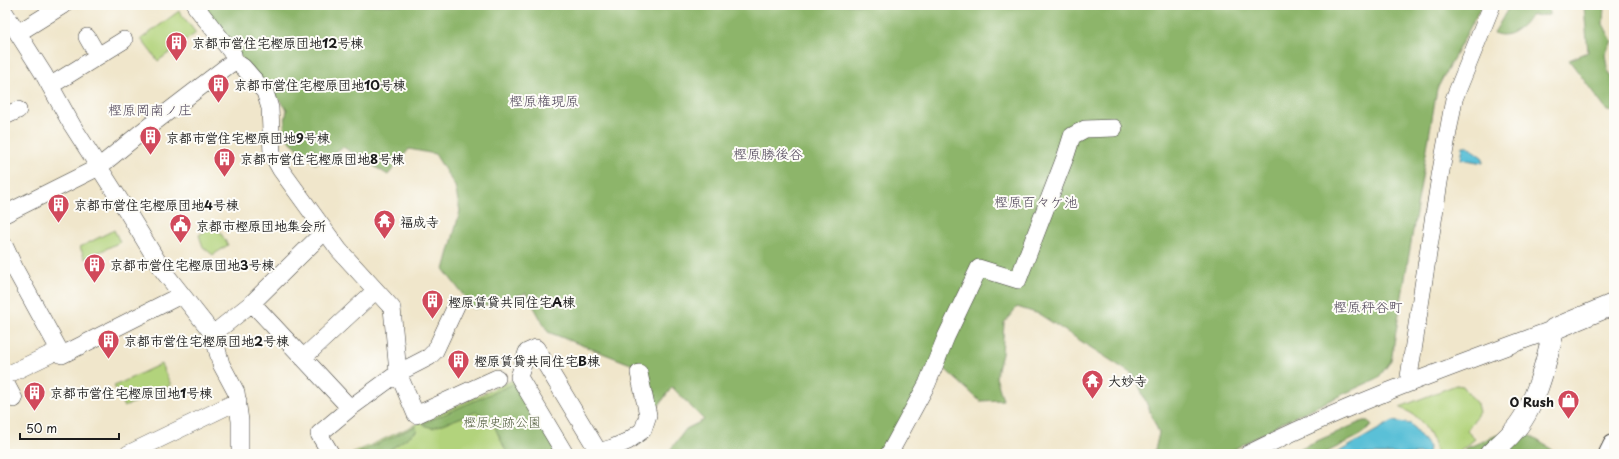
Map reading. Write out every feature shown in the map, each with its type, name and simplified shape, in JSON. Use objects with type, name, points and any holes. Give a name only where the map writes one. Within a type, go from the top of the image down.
[{"type":"highway","points":[[1610,454],[1614,446]]},
{"type":"main road","points":[[1490,454],[1513,433],[1530,407],[1543,369],[1554,329],[1614,304]]},
{"type":"street","points":[[18,33],[62,5]]},
{"type":"street","points":[[196,5],[206,22],[233,54],[234,61],[243,67],[265,92],[270,108],[272,154],[281,170],[339,250],[392,308],[398,373],[416,415],[497,378]]},
{"type":"street","points":[[1408,383],[1438,184],[1454,99],[1492,5]]},
{"type":"street","points":[[5,12],[72,125],[164,272],[213,334],[221,364],[236,392],[240,421],[240,454]]},
{"type":"street","points":[[87,37],[98,56]]},
{"type":"street","points":[[50,86],[124,40]]},
{"type":"street","points":[[5,214],[99,167],[139,134],[234,61]]},
{"type":"street","points":[[889,454],[927,384],[946,337],[979,268],[1018,280],[1072,136],[1086,129],[1114,128]]},
{"type":"street","points":[[213,334],[252,303],[325,231]]},
{"type":"street","points":[[5,246],[16,271],[62,354],[181,295]]},
{"type":"street","points":[[303,358],[375,291]]},
{"type":"street","points":[[252,303],[350,408]]},
{"type":"street","points":[[331,454],[319,434],[350,408],[398,373],[430,357],[435,351],[456,306]]},
{"type":"street","points":[[1248,454],[1292,432],[1408,383],[1554,329]]},
{"type":"street","points":[[565,454],[519,377],[527,352],[536,348],[595,453],[628,441],[643,430],[648,415],[639,373]]},
{"type":"street","points":[[5,376],[59,350]]},
{"type":"street","points":[[5,382],[14,399]]},
{"type":"street","points":[[128,454],[238,401]]},
{"type":"green space","points":[[198,5],[1482,5],[1437,89],[1391,361],[1378,378],[1281,423],[1226,454],[1157,454],[1155,450],[1159,433],[1135,376],[1039,314],[1017,307],[1004,323],[1002,354],[996,377],[1003,400],[980,401],[935,360],[886,454],[667,454],[686,429],[704,420],[672,387],[652,415],[641,368],[548,332],[526,293],[474,309],[444,270],[460,211],[455,186],[435,154],[409,149],[388,175],[343,147],[315,164],[283,135],[287,109],[200,11]]},
{"type":"green space","points":[[1510,5],[1519,5],[1521,9],[1533,9],[1541,5],[1547,5],[1549,15],[1531,16],[1519,28],[1510,34],[1499,35],[1494,33]]},
{"type":"green space","points":[[1581,5],[1604,5],[1603,24],[1612,41],[1605,54],[1608,73],[1614,81],[1614,112],[1607,111],[1569,60],[1588,52],[1584,7]]},
{"type":"green space","points":[[179,11],[196,33],[158,61],[141,39]]},
{"type":"green space","points":[[215,224],[228,245],[213,255],[203,247],[199,235]]},
{"type":"green space","points":[[114,230],[120,242],[85,259],[80,247]]},
{"type":"green space","points":[[161,364],[171,385],[124,407],[114,386]]},
{"type":"green space","name":"樫原史跡公園","points":[[515,379],[560,454],[351,454]]},
{"type":"green space","points":[[515,383],[558,454],[505,454],[506,451],[491,419],[476,412],[432,428],[422,424]]},
{"type":"green space","points":[[1456,385],[1463,386],[1477,404],[1479,412],[1467,431],[1475,439],[1457,454],[1436,454],[1436,450],[1429,433],[1418,418],[1400,407]]},
{"type":"green space","points":[[1363,421],[1369,421],[1372,426],[1357,437],[1323,454],[1287,454]]},
{"type":"green space","points":[[416,426],[417,431],[384,454],[357,454]]},
{"type":"green space","points":[[1504,432],[1521,436],[1529,435],[1559,454],[1462,454],[1467,448]]},
{"type":"water","points":[[1463,146],[1467,146],[1483,158],[1483,163],[1461,159]]},
{"type":"water","points":[[1393,421],[1411,424],[1429,447],[1428,454],[1335,454]]},
{"type":"place","name":"京都市営住宅樫原団地12号棟","points":[[176,62]]},
{"type":"place","name":"京都市営住宅樫原団地10号棟","points":[[218,104]]},
{"type":"place","name":"京都市営住宅樫原団地9号棟","points":[[151,156]]},
{"type":"place","name":"京都市営住宅樫原団地8号棟","points":[[225,178]]},
{"type":"place","name":"京都市営住宅樫原団地4号棟","points":[[59,224]]},
{"type":"place","name":"福成寺","points":[[385,240]]},
{"type":"place","name":"京都市樫原団地集会所","points":[[180,244]]},
{"type":"place","name":"京都市営住宅樫原団地3号棟","points":[[95,284]]},
{"type":"place","name":"樫原賃貸共同住宅A棟","points":[[433,320]]},
{"type":"place","name":"京都市営住宅樫原団地2号棟","points":[[108,360]]},
{"type":"place","name":"樫原賃貸共同住宅B棟","points":[[458,380]]},
{"type":"place","name":"大妙寺","points":[[1092,400]]},
{"type":"place","name":"京都市営住宅樫原団地1号棟","points":[[35,412]]},
{"type":"place","name":"O Rush","points":[[1569,420]]},
{"type":"district","name":"樫原権現原","points":[[544,100]]},
{"type":"district","name":"樫原岡南ノ庄","points":[[150,109]]},
{"type":"district","name":"樫原勝後谷","points":[[768,153]]},
{"type":"district","name":"樫原百々ケ池","points":[[1036,201]]},
{"type":"district","name":"樫原秤谷町","points":[[1368,306]]}]
